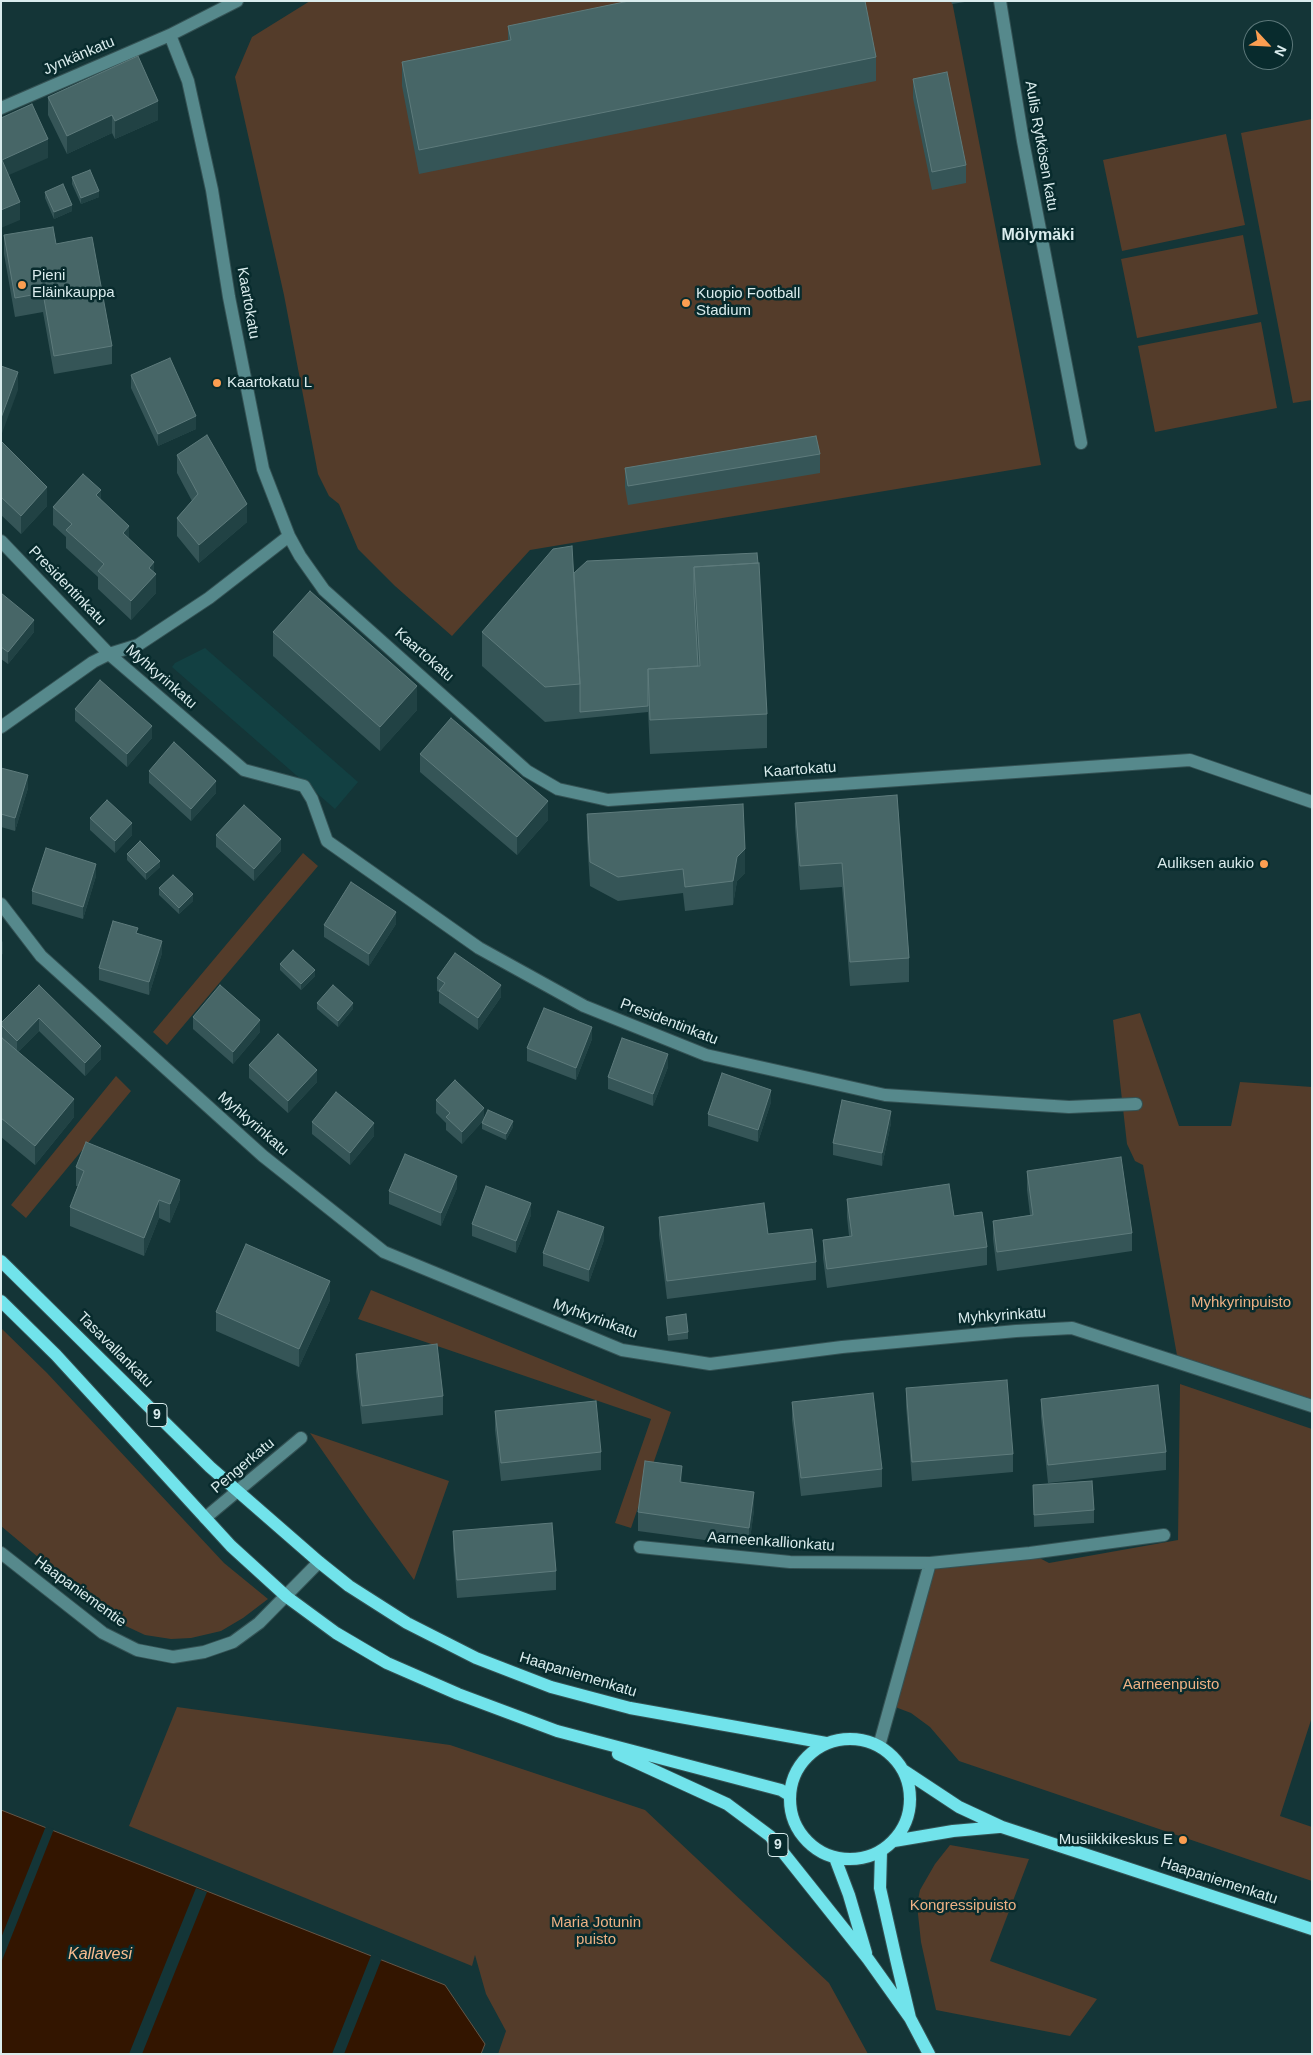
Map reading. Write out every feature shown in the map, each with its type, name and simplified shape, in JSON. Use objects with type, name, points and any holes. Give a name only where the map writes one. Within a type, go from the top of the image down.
[{"type":"main road","name":"Tasavallankatu","points":[[1,1260],[210,1467],[319,1562]]},
{"type":"main road","name":"9","points":[[1,1301],[56,1355],[231,1546],[287,1597],[336,1633],[387,1663],[458,1694],[589,1740],[781,1790],[789,1795]]},
{"type":"main road","name":"Haapaniemenkatu","points":[[319,1562],[349,1586],[407,1623],[476,1658],[551,1687],[630,1708],[826,1744]]},
{"type":"main road","name":"9","points":[[843,1739],[856,1739],[879,1746],[890,1754],[903,1770],[910,1792],[908,1813],[903,1828],[894,1841],[882,1851],[855,1860],[835,1858],[820,1852],[802,1838],[791,1815],[789,1795],[795,1772],[803,1760],[826,1744],[843,1739]]},
{"type":"main road","name":"9","points":[[589,1740],[727,1804],[751,1820],[784,1852],[868,1959],[910,2018],[928,2054]]},
{"type":"main road","name":"Haapaniemenkatu","points":[[903,1770],[960,1807],[1002,1827],[1312,1929]]},
{"type":"main road","name":"Haapaniemenkatu","points":[[894,1841],[953,1831],[1002,1827]]},
{"type":"main road","name":"9","points":[[882,1851],[880,1888],[910,2018]]},
{"type":"main road","name":"9","points":[[835,1858],[850,1895],[868,1959]]},
{"type":"street","points":[[170,36],[237,1]]},
{"type":"street","name":"Aulis Rytkösen katu","points":[[1000,1],[1023,141],[1081,444]]},
{"type":"street","name":"Jynkänkatu","points":[[1,108],[170,36]]},
{"type":"street","name":"Kaartokatu","points":[[170,36],[188,81],[212,190],[229,297],[263,469],[289,536],[300,556],[324,590],[452,702],[528,772],[558,789],[581,796],[608,800],[1139,762],[1190,760],[1312,802]]},
{"type":"street","points":[[109,654],[138,645],[209,598],[289,536]]},
{"type":"street","name":"Presidentinkatu","points":[[1,541],[109,654]]},
{"type":"street","name":"Myhkyrinkatu","points":[[1,727],[93,662],[109,654],[244,770],[304,786]]},
{"type":"street","name":"Presidentinkatu","points":[[304,786],[312,799],[326,841],[479,948],[584,1006],[706,1055],[885,1095],[1069,1107],[1136,1104]]},
{"type":"street","name":"Myhkyrinkatu","points":[[1,904],[48,962],[263,1156],[384,1252],[622,1350],[710,1364],[842,1347],[1016,1330],[1072,1328],[1312,1406]]},
{"type":"street","name":"Pengerkatu","points":[[205,1518],[301,1438]]},
{"type":"street","name":"Aarneenkallionkatu","points":[[640,1547],[790,1562],[930,1563],[1030,1553],[1164,1535]]},
{"type":"street","name":"Haapaniementie","points":[[1,1553],[103,1632],[137,1650],[173,1657],[204,1652],[233,1642],[259,1624],[319,1562]]},
{"type":"street","points":[[879,1746],[930,1563]]},
{"type":"shaded area","points":[[205,648],[358,782],[335,809],[172,667],[175,663]]},
{"type":"green space","name":"Kuopio Football Stadium","points":[[310,1],[952,1],[1041,465],[530,550],[452,636],[395,586],[358,549],[339,504],[329,496],[318,474],[284,295],[235,77],[252,37]]},
{"type":"green space","points":[[1312,119],[1312,400],[1293,403],[1241,133]]},
{"type":"green space","points":[[1226,134],[1245,225],[1122,251],[1103,160]]},
{"type":"green space","points":[[1243,235],[1258,314],[1137,338],[1121,259]]},
{"type":"green space","points":[[1261,322],[1277,408],[1155,432],[1138,346]]},
{"type":"green space","points":[[303,853],[318,866],[167,1045],[153,1032]]},
{"type":"green space","name":"Myhkyrinpuisto","points":[[1140,1013],[1179,1126],[1231,1126],[1240,1082],[1312,1087],[1312,1406],[1178,1361],[1143,1165],[1135,1161],[1127,1144],[1113,1020]]},
{"type":"green space","points":[[116,1076],[131,1091],[26,1218],[11,1205]]},
{"type":"green space","points":[[371,1290],[671,1412],[631,1528],[615,1523],[651,1419],[358,1319]]},
{"type":"green space","points":[[1,1328],[47,1373],[224,1563],[268,1599],[243,1618],[221,1631],[191,1638],[171,1639],[145,1635],[113,1620],[1,1526]]},
{"type":"green space","name":"Aarneenpuisto","points":[[1180,1384],[1312,1429],[1312,1717],[1280,1816],[1312,1827],[1312,1881],[959,1761],[930,1727],[911,1713],[890,1705],[930,1563],[1030,1553],[1049,1563],[1178,1540]]},
{"type":"green space","points":[[310,1433],[449,1481],[414,1580],[367,1515]]},
{"type":"green space","name":"Maria Jotunin puisto","points":[[177,1707],[450,1745],[645,1810],[829,1983],[868,2054],[498,2054],[506,2031],[486,1994],[475,1955],[472,1966],[129,1826]]},
{"type":"green space","name":"Kongressipuisto","points":[[950,1845],[1029,1859],[990,1961],[1097,1999],[1070,2036],[936,2010],[921,1942],[917,1905],[920,1890],[935,1864]]},
{"type":"water","name":"Kallavesi","points":[[1,1810],[445,1985],[485,2044],[481,2054],[1,2054]]},
{"type":"pier","points":[[46,1826],[54,1829],[1,1963],[1,1938]]},
{"type":"pier","points":[[196,1888],[207,1892],[142,2054],[129,2054]]},
{"type":"pier","points":[[372,1953],[382,1958],[344,2054],[332,2054]]},
{"type":"building","points":[[629,1],[865,1],[876,57],[419,150],[402,62],[511,40],[508,26]]},
{"type":"building","points":[[138,56],[158,101],[115,121],[112,115],[67,136],[48,97]]},
{"type":"building","points":[[947,72],[966,165],[932,172],[913,79]]},
{"type":"building","points":[[32,104],[48,139],[2,160],[20,202],[1,210],[1,118]]},
{"type":"building","points":[[90,170],[99,191],[81,198],[72,177]]},
{"type":"building","points":[[63,184],[72,205],[54,212],[45,192]]},
{"type":"building","points":[[53,227],[56,244],[92,237],[112,346],[54,356],[43,293],[15,298],[4,235]]},
{"type":"building","points":[[170,358],[196,416],[158,434],[131,375]]},
{"type":"building","points":[[1,366],[18,372],[1,418]]},
{"type":"building","points":[[207,435],[247,504],[199,545],[177,518],[198,494],[177,455]]},
{"type":"building","points":[[816,436],[820,454],[628,486],[625,468]]},
{"type":"building","points":[[1,441],[47,487],[21,516],[1,497]]},
{"type":"building","points":[[83,474],[101,490],[96,495],[129,526],[123,533],[154,562],[149,568],[156,574],[131,601],[98,571],[104,564],[66,530],[72,524],[53,507]]},
{"type":"building","points":[[572,546],[580,684],[545,687],[482,632],[553,549]]},
{"type":"building","points":[[757,553],[758,563],[694,567],[698,666],[648,669],[648,706],[580,712],[574,573],[587,561]]},
{"type":"building","points":[[759,563],[767,714],[650,720],[648,669],[700,666],[694,567]]},
{"type":"building","points":[[310,591],[417,686],[380,727],[273,632]]},
{"type":"building","points":[[1,593],[34,620],[8,652],[1,647]]},
{"type":"building","points":[[100,680],[152,726],[127,754],[75,709]]},
{"type":"building","points":[[451,718],[548,801],[517,837],[420,754]]},
{"type":"building","points":[[174,742],[216,781],[191,809],[149,771]]},
{"type":"building","points":[[1,768],[28,775],[15,818],[1,814]]},
{"type":"building","points":[[897,795],[909,958],[850,962],[842,863],[800,866],[795,803]]},
{"type":"building","points":[[107,800],[132,823],[115,841],[90,818]]},
{"type":"building","points":[[743,804],[745,849],[737,857],[733,881],[685,887],[683,869],[618,877],[590,862],[587,814]]},
{"type":"building","points":[[244,805],[281,839],[254,869],[216,835]]},
{"type":"building","points":[[140,841],[160,861],[146,873],[127,854]]},
{"type":"building","points":[[46,848],[96,864],[83,907],[32,891]]},
{"type":"building","points":[[173,875],[193,894],[179,908],[159,888]]},
{"type":"building","points":[[351,882],[396,912],[369,954],[324,925]]},
{"type":"building","points":[[113,921],[138,928],[136,933],[162,941],[149,982],[99,968]]},
{"type":"building","points":[[293,950],[315,970],[301,984],[280,964]]},
{"type":"building","points":[[455,953],[501,985],[478,1018],[439,991],[445,983],[437,978]]},
{"type":"building","points":[[39,985],[101,1046],[85,1063],[39,1018],[17,1041],[1,1025]]},
{"type":"building","points":[[220,985],[260,1020],[233,1052],[193,1017]]},
{"type":"building","points":[[333,985],[353,1003],[338,1021],[317,1003]]},
{"type":"building","points":[[544,1008],[592,1027],[576,1068],[527,1048]]},
{"type":"building","points":[[278,1034],[317,1070],[288,1101],[249,1065]]},
{"type":"building","points":[[2,1038],[74,1099],[35,1146],[1,1118]]},
{"type":"building","points":[[622,1038],[668,1054],[653,1094],[608,1077]]},
{"type":"building","points":[[722,1073],[771,1090],[758,1130],[708,1114]]},
{"type":"building","points":[[455,1080],[484,1108],[462,1132],[446,1117],[450,1113],[436,1100]]},
{"type":"building","points":[[336,1092],[374,1123],[350,1153],[312,1122]]},
{"type":"building","points":[[842,1100],[891,1111],[882,1153],[833,1143]]},
{"type":"building","points":[[488,1110],[513,1121],[506,1134],[482,1123]]},
{"type":"building","points":[[86,1142],[180,1180],[170,1204],[159,1200],[144,1238],[70,1207],[84,1171],[76,1167]]},
{"type":"building","points":[[405,1154],[457,1176],[441,1213],[389,1191]]},
{"type":"building","points":[[1121,1157],[1132,1233],[997,1252],[993,1221],[1033,1215],[1027,1171]]},
{"type":"building","points":[[949,1184],[954,1216],[982,1212],[987,1247],[827,1269],[823,1240],[852,1236],[847,1199]]},
{"type":"building","points":[[486,1186],[531,1203],[516,1241],[472,1224]]},
{"type":"building","points":[[764,1203],[768,1234],[812,1229],[816,1262],[667,1281],[659,1217]]},
{"type":"building","points":[[558,1211],[604,1227],[589,1270],[543,1253]]},
{"type":"building","points":[[246,1244],[330,1281],[299,1349],[216,1312]]},
{"type":"building","points":[[686,1314],[688,1332],[668,1335],[666,1317]]},
{"type":"building","points":[[437,1344],[443,1396],[362,1406],[356,1354]]},
{"type":"building","points":[[1007,1380],[1013,1454],[912,1462],[906,1388]]},
{"type":"building","points":[[1158,1385],[1166,1452],[1048,1465],[1041,1399]]},
{"type":"building","points":[[873,1393],[882,1469],[801,1478],[792,1402]]},
{"type":"building","points":[[596,1401],[601,1452],[501,1463],[495,1411]]},
{"type":"building","points":[[645,1461],[682,1466],[680,1482],[754,1492],[749,1528],[638,1512]]},
{"type":"building","points":[[1092,1481],[1094,1510],[1034,1515],[1033,1485]]},
{"type":"building","points":[[552,1523],[556,1571],[457,1580],[453,1531]]},
{"type":"place","name":"Pieni Eläinkauppa","points":[[22,285]]},
{"type":"place","name":"Kuopio Football Stadium","points":[[686,303]]},
{"type":"place","name":"Kaartokatu L","points":[[217,383]]},
{"type":"place","name":"Auliksen aukio","points":[[1264,864]]},
{"type":"place","name":"Musiikkikeskus E","points":[[1183,1840]]},
{"type":"district","name":"Mölymäki","points":[[1038,236]]}]
